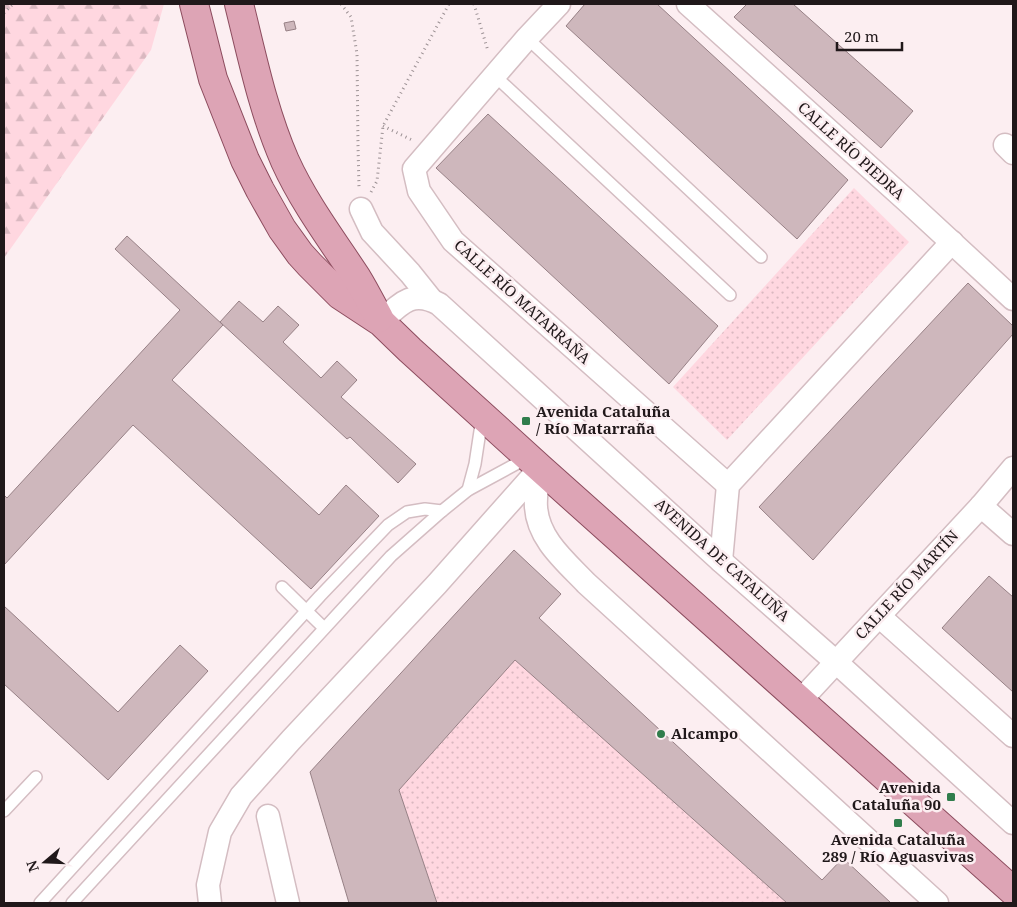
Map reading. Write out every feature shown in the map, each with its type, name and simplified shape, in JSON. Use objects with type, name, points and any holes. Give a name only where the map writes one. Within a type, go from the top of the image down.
[{"type":"main road","points":[[239,4],[261,89],[275,135],[286,162],[301,192],[357,280],[381,322]]},
{"type":"main road","points":[[195,8],[213,79],[245,160],[282,228],[300,254],[323,279],[340,295],[381,322],[534,463],[1013,891]]},
{"type":"street","name":"CALLE RÍO MATARRAÑA","points":[[559,4],[527,38],[414,169],[419,191],[453,241],[728,485]]},
{"type":"street","name":"CALLE RÍO PIEDRA","points":[[688,4],[1013,299]]},
{"type":"street","name":"AVENIDA DE CATALUÑA","points":[[361,209],[372,232],[430,298],[439,304],[1013,823]]},
{"type":"street","points":[[721,561],[728,485],[952,242]]},
{"type":"street","points":[[381,322],[407,300],[419,297],[430,298]]},
{"type":"street","points":[[210,903],[208,885],[220,832],[241,796],[437,584],[534,463]]},
{"type":"street","points":[[534,463],[537,517],[542,531],[556,551],[586,583],[937,903]]},
{"type":"street","name":"CALLE RÍO MARTÍN","points":[[800,701],[981,506],[1013,468]]},
{"type":"street","points":[[981,506],[1013,534]]},
{"type":"street","points":[[879,616],[1013,736]]},
{"type":"street","points":[[268,816],[288,903]]},
{"type":"lane","points":[[527,38],[761,257]]},
{"type":"lane","points":[[495,76],[730,295]]},
{"type":"lane","points":[[468,490],[475,464],[482,416]]},
{"type":"lane","points":[[72,903],[391,556],[468,490],[492,476],[534,463]]},
{"type":"lane","points":[[40,903],[307,610],[388,525],[407,512],[425,509],[442,511]]},
{"type":"lane","points":[[282,587],[324,628]]},
{"type":"lane","points":[[4,811],[36,777]]},
{"type":"path","points":[[4,13],[13,4]]},
{"type":"path","points":[[341,4],[351,17],[357,54],[361,209]]},
{"type":"path","points":[[361,209],[377,181],[383,126],[449,4]]},
{"type":"path","points":[[474,4],[495,76]]},
{"type":"path","points":[[383,126],[431,149]]},
{"type":"green space","points":[[4,4],[164,4],[151,50],[4,258]]},
{"type":"green space","points":[[854,188],[909,242],[727,440],[673,387]]},
{"type":"green space","points":[[515,660],[787,903],[437,903],[399,790]]},
{"type":"building","points":[[585,4],[657,4],[848,180],[797,239],[566,26]]},
{"type":"building","points":[[747,4],[793,4],[913,111],[881,148],[734,17]]},
{"type":"building","points":[[294,21],[296,29],[286,31],[284,23]]},
{"type":"building","points":[[488,114],[718,326],[669,384],[436,168]]},
{"type":"building","points":[[127,236],[223,325],[172,380],[319,515],[346,485],[379,516],[311,589],[133,425],[4,565],[4,495],[7,498],[180,310],[115,249]]},
{"type":"building","points":[[968,283],[1013,326],[1013,334],[813,560],[759,507]]},
{"type":"building","points":[[239,301],[263,322],[278,306],[299,325],[283,342],[321,378],[337,361],[357,380],[341,397],[416,464],[398,483],[350,437],[347,439],[220,322]]},
{"type":"building","points":[[514,550],[561,594],[539,618],[822,880],[843,858],[891,903],[787,903],[515,660],[399,790],[437,903],[349,903],[310,772]]},
{"type":"building","points":[[989,576],[1013,597],[1013,692],[942,628]]},
{"type":"building","points":[[4,606],[118,712],[180,645],[208,671],[108,780],[4,684]]},
{"type":"place","name":"Avenida Cataluña / Río Matarraña","points":[[526,421]]},
{"type":"place","name":"Alcampo","points":[[661,734]]},
{"type":"place","name":"Avenida Cataluña 90","points":[[951,797]]},
{"type":"place","name":"Avenida Cataluña 289 / Río Aguasvivas","points":[[898,823]]}]
